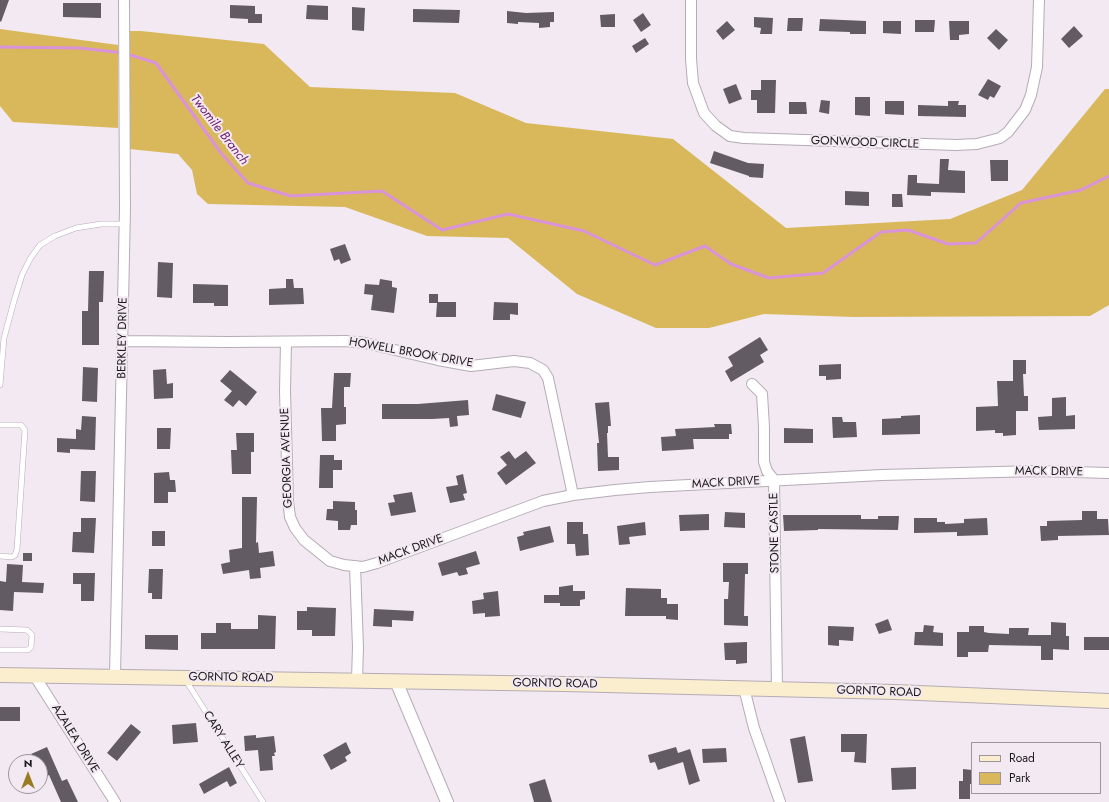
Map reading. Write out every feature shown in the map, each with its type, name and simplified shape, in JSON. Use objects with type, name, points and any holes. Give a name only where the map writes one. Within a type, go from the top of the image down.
[{"type":"main road","name":"GORNTO ROAD","points":[[0,675],[396,680],[744,688],[1109,702]]},
{"type":"street","name":"BERKLEY DRIVE","points":[[115,676],[123,341],[124,0]]},
{"type":"street","name":"GONWOOD CIRCLE","points":[[690,0],[693,83],[704,113],[716,126],[730,136],[744,138],[956,145],[977,144],[1000,138],[1008,132],[1025,110],[1031,95],[1036,67],[1039,0]]},
{"type":"street","name":"HOWELL BROOK DRIVE","points":[[123,341],[365,342],[438,360],[471,366],[514,361],[530,363],[543,370],[548,378],[573,495]]},
{"type":"street","name":"GEORGIA AVENUE","points":[[286,342],[285,392],[288,501],[290,517],[295,528],[304,540],[316,550],[330,560],[344,565],[355,566]]},
{"type":"street","name":"STONE CASTLE","points":[[752,384],[762,394],[764,462],[767,471],[774,480],[777,689]]},
{"type":"street","name":"MACK DRIVE","points":[[355,566],[363,567],[377,563],[543,501],[573,495],[650,486],[882,475],[1036,471],[1109,473]]},
{"type":"street","points":[[355,566],[358,647],[357,680]]},
{"type":"street","name":"AZALEA DRIVE","points":[[34,675],[115,802]]},
{"type":"street","points":[[396,680],[447,802]]},
{"type":"street","points":[[744,688],[757,739],[769,768],[780,802]]},
{"type":"lane","points":[[0,385],[4,338],[14,301],[22,276],[30,259],[40,246],[54,236],[76,228],[101,224],[124,224]]},
{"type":"lane","points":[[0,425],[21,425],[25,430],[16,552],[15,555],[12,556],[0,556]]},
{"type":"lane","points":[[0,629],[27,630],[32,636],[31,647],[28,650],[0,650]]},
{"type":"lane","name":"CARY ALLEY","points":[[184,677],[263,802]]},
{"type":"green space","points":[[0,29],[118,45],[118,128],[13,122],[0,106]]},
{"type":"green space","points":[[130,31],[264,44],[310,87],[455,93],[526,123],[673,139],[786,228],[950,219],[1022,190],[1105,89],[1109,89],[1109,305],[1090,316],[853,317],[764,314],[709,328],[656,328],[577,294],[508,238],[427,236],[345,207],[208,204],[197,194],[192,170],[178,154],[129,149]]},
{"type":"building","points":[[0,0],[9,0],[1,22],[0,21]]},
{"type":"building","points":[[63,3],[101,3],[101,18],[63,17]]},
{"type":"building","points":[[230,5],[255,6],[255,14],[262,14],[262,23],[248,23],[248,19],[230,18]]},
{"type":"building","points":[[307,5],[328,6],[328,20],[306,19]]},
{"type":"building","points":[[352,7],[365,8],[364,31],[352,30]]},
{"type":"building","points":[[413,9],[460,10],[459,23],[413,22]]},
{"type":"building","points":[[507,11],[526,13],[554,12],[554,22],[550,22],[550,27],[539,28],[539,23],[507,23]]},
{"type":"building","points":[[643,13],[651,25],[641,32],[633,20]]},
{"type":"building","points":[[615,14],[615,27],[601,27],[600,15]]},
{"type":"building","points":[[754,17],[773,18],[772,34],[760,34],[761,28],[754,27]]},
{"type":"building","points":[[788,18],[803,18],[802,31],[787,31]]},
{"type":"building","points":[[820,19],[866,21],[866,34],[819,31]]},
{"type":"building","points":[[915,20],[935,20],[934,32],[915,32]]},
{"type":"building","points":[[727,21],[735,30],[723,40],[716,31]]},
{"type":"building","points":[[883,21],[901,21],[901,34],[883,33]]},
{"type":"building","points":[[949,21],[969,21],[969,34],[959,35],[959,40],[950,40]]},
{"type":"building","points":[[1074,26],[1083,36],[1069,48],[1061,39]]},
{"type":"building","points":[[996,29],[1008,40],[999,50],[987,38]]},
{"type":"building","points":[[645,38],[649,44],[636,53],[632,46]]},
{"type":"building","points":[[988,79],[1001,86],[994,98],[990,96],[988,100],[978,95]]},
{"type":"building","points":[[761,80],[776,80],[775,113],[757,113],[757,100],[751,100],[751,90],[761,90]]},
{"type":"building","points":[[736,84],[742,99],[729,104],[723,89]]},
{"type":"building","points":[[855,97],[870,97],[870,116],[855,115]]},
{"type":"building","points":[[821,100],[830,101],[829,114],[819,112]]},
{"type":"building","points":[[885,101],[904,101],[904,115],[885,114]]},
{"type":"building","points":[[948,101],[959,101],[958,105],[966,105],[966,117],[918,116],[918,105],[948,106]]},
{"type":"building","points":[[789,102],[806,102],[807,114],[789,114]]},
{"type":"building","points":[[714,151],[748,163],[764,164],[763,178],[749,177],[710,163]]},
{"type":"building","points":[[940,159],[949,159],[948,170],[965,171],[965,193],[931,192],[931,196],[907,195],[908,175],[917,175],[917,183],[939,184]]},
{"type":"building","points":[[990,160],[1008,160],[1008,181],[991,181]]},
{"type":"building","points":[[845,191],[869,192],[869,206],[845,205]]},
{"type":"building","points":[[892,194],[902,194],[903,207],[892,207]]},
{"type":"building","points":[[345,244],[351,260],[341,264],[339,259],[334,261],[330,249]]},
{"type":"building","points":[[158,262],[173,263],[172,298],[157,297]]},
{"type":"building","points":[[89,271],[104,271],[103,302],[99,302],[99,345],[82,345],[82,311],[88,311]]},
{"type":"building","points":[[286,279],[293,279],[294,288],[303,288],[304,304],[269,305],[269,289],[286,288]]},
{"type":"building","points":[[380,279],[392,281],[392,287],[397,288],[394,313],[371,310],[373,295],[364,294],[365,284],[379,285]]},
{"type":"building","points":[[193,284],[228,285],[228,306],[214,306],[214,303],[193,303]]},
{"type":"building","points":[[429,294],[438,294],[438,302],[456,302],[456,317],[436,317],[437,303],[429,303]]},
{"type":"building","points":[[494,302],[518,303],[518,315],[510,314],[510,320],[493,320]]},
{"type":"building","points":[[760,337],[768,350],[760,355],[764,362],[731,382],[725,371],[733,366],[728,357]]},
{"type":"building","points":[[1013,360],[1026,360],[1026,374],[1023,374],[1024,396],[1028,396],[1028,411],[1016,411],[1016,435],[1003,436],[1003,433],[995,433],[995,430],[976,431],[976,407],[998,406],[997,381],[1013,381]]},
{"type":"building","points":[[841,364],[841,379],[826,380],[826,376],[819,376],[819,365]]},
{"type":"building","points":[[83,367],[98,368],[97,402],[82,401]]},
{"type":"building","points":[[166,369],[167,384],[173,383],[173,398],[154,399],[153,370]]},
{"type":"building","points":[[230,370],[257,392],[246,406],[239,400],[233,407],[224,400],[232,391],[220,381]]},
{"type":"building","points":[[334,373],[351,373],[350,387],[344,387],[346,424],[336,425],[336,441],[322,441],[321,408],[332,408]]},
{"type":"building","points":[[496,394],[526,402],[521,418],[492,410]]},
{"type":"building","points":[[1066,397],[1066,416],[1075,415],[1075,429],[1039,430],[1038,417],[1052,416],[1052,398]]},
{"type":"building","points":[[468,400],[469,415],[457,416],[458,426],[450,427],[449,418],[382,419],[382,404],[418,404]]},
{"type":"building","points":[[609,402],[611,426],[608,426],[607,433],[608,457],[619,457],[619,470],[598,471],[597,443],[599,443],[595,403]]},
{"type":"building","points":[[920,415],[920,434],[882,435],[882,419]]},
{"type":"building","points":[[82,416],[96,417],[95,450],[70,449],[70,453],[57,452],[57,438],[76,439],[76,429],[81,430]]},
{"type":"building","points":[[832,417],[842,417],[843,422],[856,422],[857,437],[833,438]]},
{"type":"building","points":[[714,424],[731,424],[732,434],[729,434],[729,439],[693,439],[694,449],[662,451],[661,437],[676,436],[675,429],[715,427]]},
{"type":"building","points":[[157,428],[171,428],[170,449],[157,449]]},
{"type":"building","points":[[784,428],[813,429],[813,443],[784,443]]},
{"type":"building","points":[[236,433],[254,433],[254,452],[251,452],[251,474],[232,474],[231,450],[237,450]]},
{"type":"building","points":[[509,451],[515,459],[526,451],[536,463],[506,485],[497,473],[507,465],[500,457]]},
{"type":"building","points":[[320,455],[334,455],[334,460],[342,460],[342,470],[333,470],[333,488],[319,488]]},
{"type":"building","points":[[81,471],[96,471],[95,502],[80,501]]},
{"type":"building","points":[[169,472],[170,480],[175,480],[176,492],[168,492],[168,503],[154,503],[154,473]]},
{"type":"building","points":[[463,474],[467,493],[463,494],[465,500],[450,503],[446,487],[458,485],[456,476]]},
{"type":"building","points":[[412,492],[416,512],[391,516],[388,503],[395,502],[393,495]]},
{"type":"building","points":[[242,497],[257,497],[256,543],[258,542],[259,553],[273,551],[275,566],[260,568],[261,578],[250,579],[249,570],[223,574],[221,564],[230,562],[229,550],[242,548]]},
{"type":"building","points":[[333,501],[355,502],[355,510],[357,510],[357,525],[351,525],[350,530],[338,530],[338,521],[326,520],[327,509],[333,509]]},
{"type":"building","points":[[1082,511],[1097,511],[1097,519],[1108,519],[1109,535],[1058,536],[1058,540],[1041,541],[1040,526],[1047,526],[1047,521],[1082,520]]},
{"type":"building","points":[[725,512],[745,513],[745,528],[724,527]]},
{"type":"building","points":[[709,514],[709,530],[680,531],[679,515]]},
{"type":"building","points":[[783,515],[861,515],[861,519],[878,519],[878,516],[899,516],[898,530],[818,529],[784,531]]},
{"type":"building","points":[[81,518],[96,518],[94,553],[72,552],[73,532],[81,532]]},
{"type":"building","points":[[914,518],[937,518],[937,522],[945,522],[945,524],[964,523],[964,519],[987,518],[988,535],[957,536],[957,532],[914,533]]},
{"type":"building","points":[[567,522],[583,522],[583,534],[588,534],[589,555],[576,556],[575,544],[567,544]]},
{"type":"building","points":[[645,522],[646,535],[629,537],[630,544],[619,545],[617,526]]},
{"type":"building","points":[[550,526],[554,542],[520,551],[517,537],[524,535],[523,532]]},
{"type":"building","points":[[152,531],[165,531],[165,546],[152,546]]},
{"type":"building","points":[[476,551],[480,564],[466,568],[468,574],[459,576],[457,572],[442,576],[438,563]]},
{"type":"building","points":[[23,553],[32,553],[32,561],[23,561]]},
{"type":"building","points":[[723,563],[748,563],[748,574],[745,574],[744,616],[748,616],[748,626],[724,625],[724,599],[728,599],[729,582],[723,582]]},
{"type":"building","points":[[7,564],[23,565],[22,582],[44,583],[43,593],[14,592],[13,611],[0,610],[0,581],[6,582]]},
{"type":"building","points":[[149,569],[163,569],[162,599],[152,599],[152,593],[148,593]]},
{"type":"building","points":[[73,573],[95,573],[94,601],[81,601],[81,584],[73,584]]},
{"type":"building","points":[[573,585],[573,591],[585,591],[585,599],[580,600],[580,606],[560,606],[560,603],[544,603],[544,595],[559,595],[559,587]]},
{"type":"building","points":[[626,588],[661,589],[661,598],[667,598],[667,604],[678,604],[678,620],[666,619],[666,616],[625,616]]},
{"type":"building","points":[[498,591],[500,616],[485,617],[485,613],[473,614],[472,601],[484,599],[483,593]]},
{"type":"building","points":[[307,607],[336,608],[335,636],[312,636],[312,630],[297,630],[297,611],[307,611]]},
{"type":"building","points":[[374,609],[414,611],[413,621],[392,620],[392,627],[373,626]]},
{"type":"building","points":[[258,615],[276,616],[275,649],[201,649],[201,633],[216,633],[216,623],[231,623],[231,629],[258,629]]},
{"type":"building","points":[[888,619],[892,630],[879,634],[875,624]]},
{"type":"building","points":[[1051,622],[1066,623],[1066,636],[1069,636],[1069,650],[1053,649],[1053,660],[1041,660],[1041,646],[989,645],[988,652],[968,652],[968,657],[957,657],[957,632],[969,632],[969,626],[984,626],[984,632],[989,633],[1009,634],[1009,628],[1029,628],[1028,635],[1051,635]]},
{"type":"building","points":[[924,625],[934,626],[933,632],[943,633],[943,646],[914,645],[915,632],[923,632]]},
{"type":"building","points":[[828,626],[854,627],[853,641],[839,640],[839,646],[828,645]]},
{"type":"building","points":[[145,635],[178,635],[178,650],[145,649]]},
{"type":"building","points":[[1084,637],[1109,637],[1109,650],[1084,650]]},
{"type":"building","points":[[747,642],[747,663],[736,664],[736,660],[725,660],[724,643]]},
{"type":"building","points":[[0,707],[20,707],[20,721],[0,721]]},
{"type":"building","points":[[196,723],[198,742],[173,744],[172,725]]},
{"type":"building","points":[[131,724],[141,732],[117,761],[107,753]]},
{"type":"building","points":[[841,734],[867,734],[866,763],[854,762],[855,752],[841,752]]},
{"type":"building","points":[[256,735],[256,738],[274,736],[276,752],[274,753],[275,756],[272,756],[273,770],[260,771],[258,750],[245,751],[244,736]]},
{"type":"building","points":[[805,736],[813,781],[798,783],[790,739]]},
{"type":"building","points":[[346,742],[351,753],[345,757],[347,761],[331,770],[323,755]]},
{"type":"building","points":[[47,747],[62,781],[67,779],[78,802],[61,802],[48,776],[48,754],[31,754]]},
{"type":"building","points":[[676,747],[678,753],[690,749],[700,781],[689,785],[683,762],[658,770],[655,762],[650,763],[648,755]]},
{"type":"building","points":[[726,748],[727,762],[703,763],[702,749]]},
{"type":"building","points":[[229,767],[237,783],[230,787],[227,781],[204,794],[199,784]]},
{"type":"building","points":[[916,767],[916,789],[892,790],[891,768]]},
{"type":"building","points":[[963,769],[971,770],[970,799],[959,799],[959,781],[963,781]]},
{"type":"building","points":[[545,779],[552,802],[534,802],[529,784]]},
{"type":"waterway","name":"Twomile Branch","points":[[0,47],[80,48],[124,53],[156,63],[221,153],[248,183],[291,196],[382,191],[442,230],[508,214],[584,231],[655,265],[705,246],[731,264],[769,278],[823,273],[881,232],[908,230],[948,244],[976,243],[1021,203],[1081,190],[1109,176]]}]
